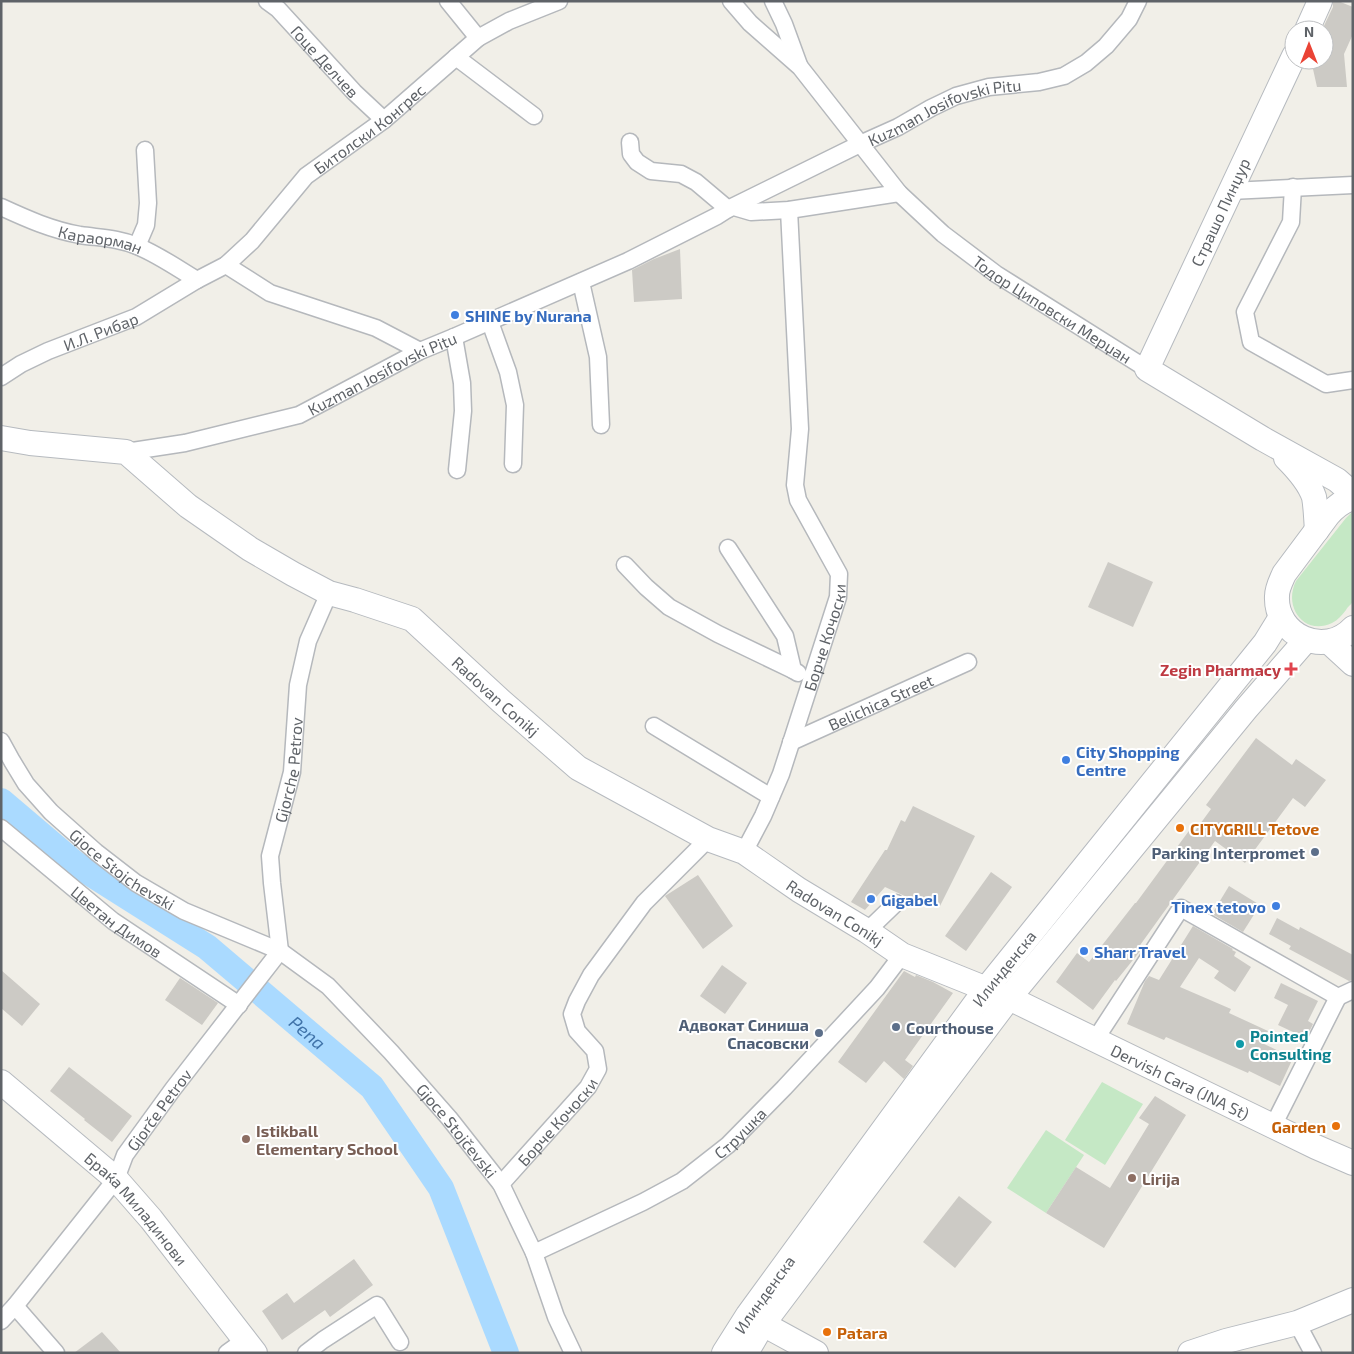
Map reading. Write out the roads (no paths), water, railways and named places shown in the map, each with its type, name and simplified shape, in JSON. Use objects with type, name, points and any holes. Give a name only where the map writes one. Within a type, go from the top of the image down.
[{"type":"street","name":"Гоце Делчев","points":[[267,1],[278,9],[354,92],[384,120]]},
{"type":"street","points":[[448,1],[478,38]]},
{"type":"street","name":"Битолски Конгрес","points":[[197,280],[226,266],[252,241],[306,176],[384,120],[478,38],[509,21],[559,1]]},
{"type":"street","name":"Тодор Циповски Мерџан","points":[[731,1],[750,23],[800,67],[899,193],[943,234],[996,274],[1147,369],[1272,444],[1337,480],[1353,494]]},
{"type":"street","name":"Тодор Циповски Мерџан","points":[[773,1],[800,67]]},
{"type":"street","name":"Kuzman Josifovski Pitu","points":[[126,452],[185,443],[299,414],[420,351],[628,261],[731,208],[898,127],[956,96],[989,87],[1039,82],[1064,76],[1086,63],[1106,46],[1129,19],[1138,1]]},
{"type":"street","points":[[1311,20],[1320,1]]},
{"type":"street","points":[[456,57],[534,116]]},
{"type":"street","name":"Страшо Пинџур","points":[[1147,369],[1287,70]]},
{"type":"street","points":[[630,142],[631,154],[637,162],[651,171],[681,174],[696,182],[731,208],[751,212],[789,210],[899,193]]},
{"type":"street","points":[[137,246],[146,225],[148,203],[145,150]]},
{"type":"street","points":[[1230,191],[1353,184]]},
{"type":"street","points":[[1294,188],[1291,222],[1245,312],[1251,342],[1326,384],[1353,380]]},
{"type":"street","name":"Караорман","points":[[1,207],[44,226],[80,235],[113,238],[137,246],[153,253],[197,280]]},
{"type":"street","name":"Борче Кочоски","points":[[744,852],[763,816],[781,774],[838,597],[839,574],[798,500],[795,485],[800,429],[789,210]]},
{"type":"street","points":[[226,266],[270,293],[376,328],[420,351]]},
{"type":"street","name":"И.Л. Рибар","points":[[1,377],[21,364],[48,351],[136,318],[197,280]]},
{"type":"street","points":[[581,282],[598,357],[601,425]]},
{"type":"street","points":[[490,322],[508,372],[515,405],[513,464]]},
{"type":"street","points":[[454,337],[462,383],[463,411],[457,470]]},
{"type":"street","points":[[1,438],[30,443],[126,452]]},
{"type":"street","points":[[1272,444],[1309,486],[1314,498],[1316,530]]},
{"type":"street","name":"Radovan Conikj","points":[[126,452],[188,506],[250,549],[329,593],[412,619],[500,701],[578,768],[708,839],[744,852],[800,890],[868,931],[902,955],[1009,998]]},
{"type":"street","points":[[1353,498],[1345,500],[1336,507],[1316,530],[1284,574],[1279,584],[1277,601],[1281,617],[1296,635],[1318,641],[1353,664]]},
{"type":"street","points":[[728,548],[785,636],[793,670]]},
{"type":"street","points":[[625,565],[669,607],[811,681]]},
{"type":"street","name":"Gjorche Petrov","points":[[275,957],[270,856],[292,772],[298,685],[308,641],[329,593]]},
{"type":"street","name":"Илинденска","points":[[724,1353],[748,1314],[986,989],[1258,651],[1281,617]]},
{"type":"street","name":"Илинденска","points":[[746,1353],[763,1324],[1009,998],[1246,709],[1318,641],[1339,638],[1353,628]]},
{"type":"street","name":"Belichica Street","points":[[791,742],[968,662]]},
{"type":"street","points":[[654,726],[771,796]]},
{"type":"street","name":"Gjoce Stojchevski","points":[[1,741],[26,784],[51,812],[96,852],[136,883],[184,911],[275,957]]},
{"type":"street","name":"Цветан Димов","points":[[1,828],[112,921],[243,999]]},
{"type":"street","name":"Борче Кочоски","points":[[500,1184],[588,1087],[598,1069],[595,1051],[577,1031],[572,1014],[591,975],[644,903],[708,839]]},
{"type":"street","points":[[868,931],[896,903]]},
{"type":"street","points":[[1095,1040],[1181,908],[1345,994],[1273,1126]]},
{"type":"street","name":"Струшка","points":[[534,1253],[644,1202],[682,1181],[728,1145],[877,988],[902,955]]},
{"type":"street","name":"Gjorče Petrov","points":[[1,1321],[116,1179],[125,1155],[173,1089],[275,957]]},
{"type":"street","name":"Gjoce Stojčevski","points":[[275,957],[328,986],[379,1039],[449,1118],[500,1184],[534,1253],[556,1317],[573,1353]]},
{"type":"street","name":"Dervish Cara (JNA St)","points":[[1009,998],[1316,1147],[1353,1163]]},
{"type":"street","name":"Браќа Миладинови","points":[[1,1082],[116,1179],[151,1220],[242,1348]]},
{"type":"street","points":[[1190,1353],[1230,1347],[1353,1300]]},
{"type":"street","points":[[306,1353],[377,1305],[400,1342]]},
{"type":"street","points":[[15,1306],[56,1353]]},
{"type":"street","points":[[1297,1323],[1313,1353]]},
{"type":"street","points":[[763,1324],[816,1353]]},
{"type":"waterway","name":"Pena","points":[[1,801],[74,863],[207,947],[372,1087],[441,1188],[506,1353]]},
{"type":"place","name":"SHINE by Nurana","points":[[455,315]]},
{"type":"place","name":"Zegin Pharmacy","points":[[1291,669]]},
{"type":"place","name":"City Shopping Centre","points":[[1066,760]]},
{"type":"place","name":"CITYGRILL Tetove","points":[[1180,828]]},
{"type":"place","name":"Parking Interpromet","points":[[1315,852]]},
{"type":"place","name":"Gigabel","points":[[871,899]]},
{"type":"place","name":"Tinex tetovo","points":[[1276,906]]},
{"type":"place","name":"Sharr Travel","points":[[1084,951]]},
{"type":"place","name":"Courthouse","points":[[896,1027]]},
{"type":"place","name":"Адвокат Синиша Спасовски","points":[[819,1033]]},
{"type":"place","name":"Pointed Consulting","points":[[1240,1044]]},
{"type":"place","name":"Garden","points":[[1336,1126]]},
{"type":"place","name":"Istikball Elementary School","points":[[246,1139]]},
{"type":"place","name":"Lirija","points":[[1132,1178]]},
{"type":"place","name":"Patara","points":[[827,1332]]}]
